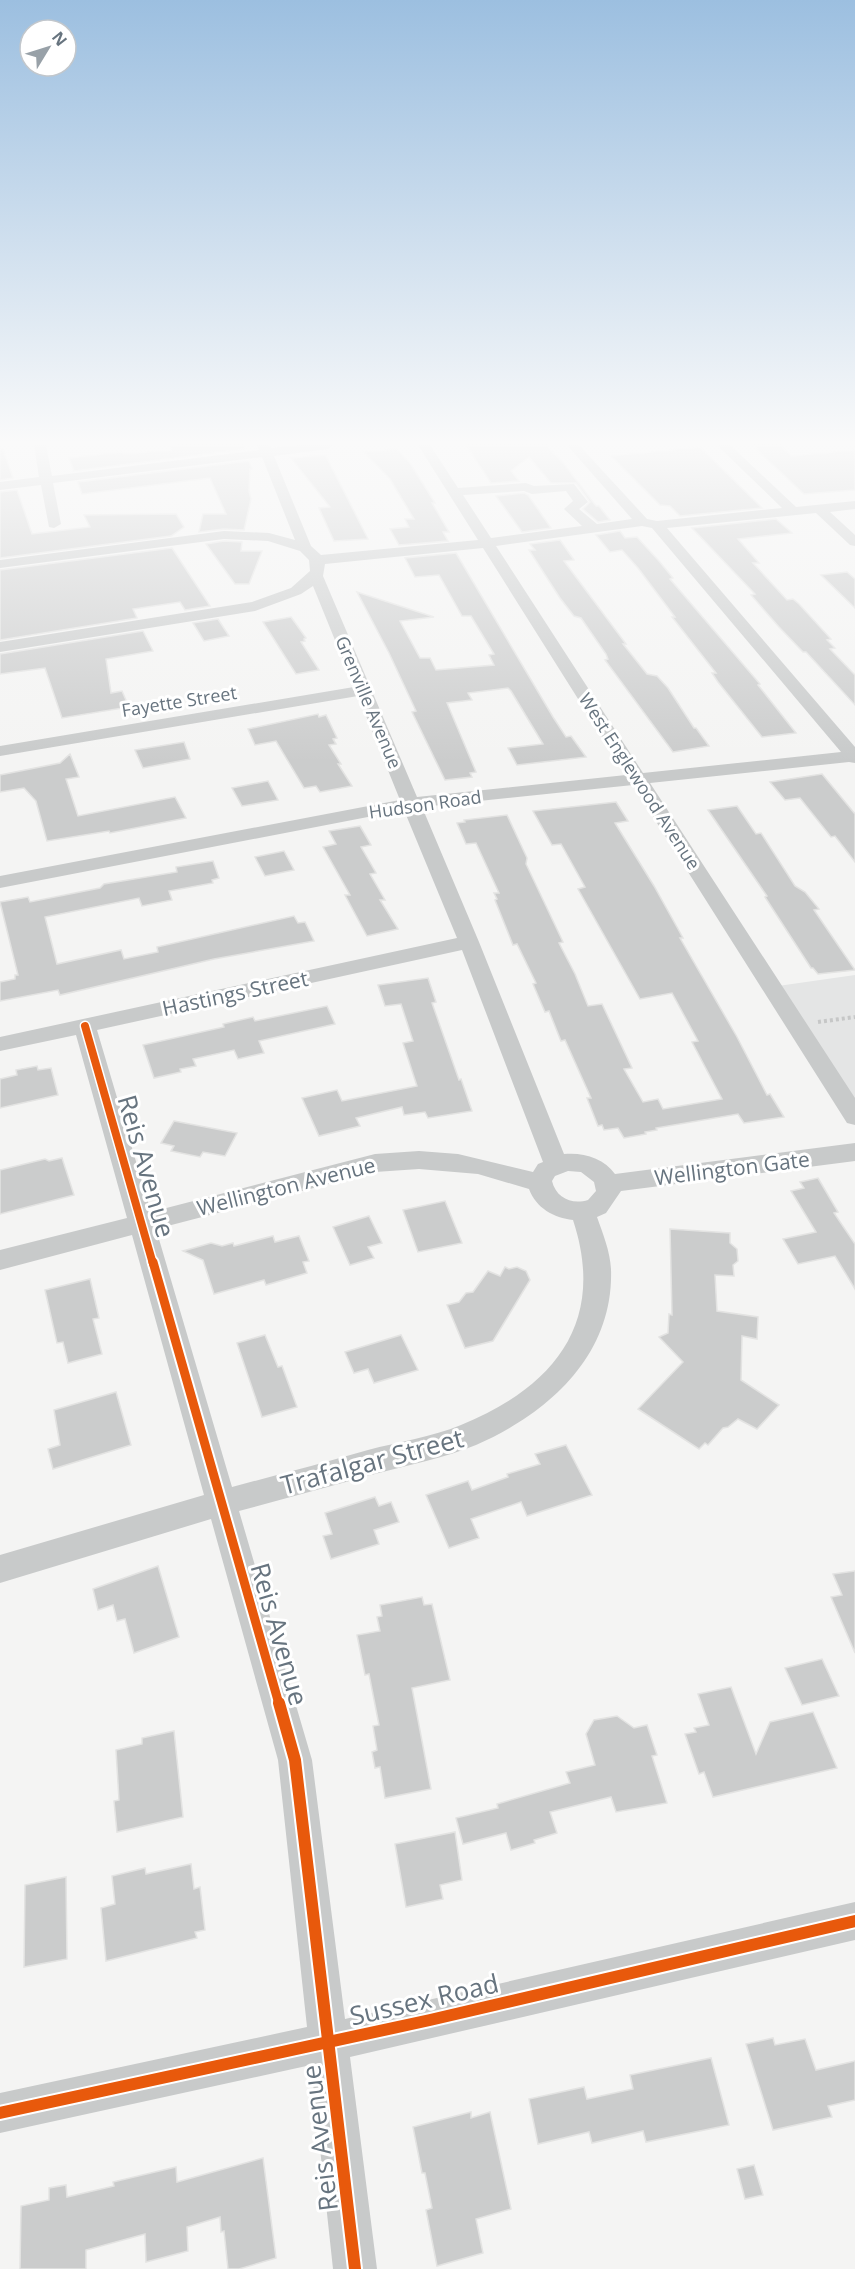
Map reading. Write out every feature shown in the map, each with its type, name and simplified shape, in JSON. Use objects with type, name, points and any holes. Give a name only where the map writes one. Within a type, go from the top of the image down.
[{"type":"street","points":[[0,564],[101,551]]},
{"type":"street","points":[[294,551],[313,561],[411,551]]},
{"type":"street","name":"Grenville Avenue","points":[[309,551],[469,942],[556,1164]]},
{"type":"street","name":"West Englewood Avenue","points":[[493,551],[855,1117]]},
{"type":"street","points":[[674,551],[854,757]]},
{"type":"street","points":[[0,647],[255,606],[296,591],[313,561]]},
{"type":"street","name":"Fayette Street","points":[[0,751],[364,690]]},
{"type":"street","name":"Hudson Road","points":[[0,882],[411,803],[854,757]]},
{"type":"street","name":"Hastings Street","points":[[0,1044],[469,942]]},
{"type":"street","name":"Reis Avenue","points":[[85,1026],[295,1760],[355,2269]]},
{"type":"street","name":"Wellington Gate","points":[[608,1184],[855,1152]]},
{"type":"street","name":"Wellington Avenue","points":[[0,1260],[375,1163],[408,1159],[441,1159],[474,1163],[539,1183]]},
{"type":"street","points":[[578,1162],[598,1169],[608,1184],[609,1192],[606,1199],[599,1206],[583,1211],[565,1210],[554,1206],[540,1192],[539,1183],[548,1169],[556,1164],[578,1162]]},
{"type":"street","name":"Trafalgar Street","points":[[0,1569],[221,1503],[464,1437],[498,1423],[531,1402],[558,1377],[579,1350],[591,1323],[598,1296],[598,1270],[594,1243],[583,1211]]},
{"type":"street","name":"Sussex Road","points":[[0,2113],[328,2042],[855,1921]]},
{"type":"path","points":[[796,1025],[855,1017]]},
{"type":"shaded area","points":[[855,975],[855,1117],[771,987]]},
{"type":"building","points":[[0,551],[55,551],[0,558]]},
{"type":"building","points":[[149,551],[174,551],[210,606],[185,610],[180,602],[133,609],[137,618],[0,640],[0,570]]},
{"type":"building","points":[[211,551],[262,551],[249,584],[235,584]]},
{"type":"building","points":[[530,551],[568,551],[574,560],[564,561],[626,644],[623,644],[647,674],[657,676],[668,688],[694,728],[709,746],[673,752],[605,660],[608,659],[606,654],[581,618],[574,616]]},
{"type":"building","points":[[623,551],[650,551],[673,578],[670,579],[760,684],[758,685],[796,733],[762,737],[718,682],[712,673],[716,673],[672,617],[675,617]]},
{"type":"building","points":[[714,551],[748,551],[759,563],[753,563],[787,600],[793,599],[799,604],[831,639],[827,640],[835,648],[830,649],[855,675],[855,705],[806,652],[803,652],[779,627],[751,595],[755,594]]},
{"type":"building","points":[[456,553],[553,717],[566,737],[571,736],[586,757],[517,765],[508,748],[543,744],[511,691],[508,688],[468,693],[472,700],[447,703],[476,772],[470,773],[472,777],[445,780],[412,712],[416,711],[389,653],[357,592],[434,617],[400,621],[420,658],[430,658],[436,670],[494,665],[489,655],[494,654],[471,616],[462,616],[439,575],[415,577],[405,558]]},
{"type":"building","points":[[847,572],[855,579],[855,608],[821,575]]},
{"type":"building","points":[[291,617],[306,638],[301,642],[319,670],[296,674],[263,622]]},
{"type":"building","points":[[218,619],[229,636],[204,641],[193,623]]},
{"type":"building","points":[[143,631],[153,651],[106,659],[111,693],[122,691],[129,707],[62,718],[45,668],[0,674],[0,654]]},
{"type":"building","points":[[318,714],[319,717],[326,715],[337,738],[333,739],[336,744],[329,745],[352,786],[320,792],[316,786],[304,788],[276,741],[255,745],[248,729]]},
{"type":"building","points":[[184,742],[190,759],[143,768],[135,750]]},
{"type":"building","points":[[70,754],[79,777],[66,779],[78,816],[175,797],[186,818],[110,833],[109,831],[47,841],[36,801],[24,788],[0,792],[0,775],[60,763]]},
{"type":"building","points":[[822,774],[855,814],[855,862],[835,836],[831,837],[800,798],[785,800],[770,782]]},
{"type":"building","points":[[268,781],[278,800],[242,806],[232,788]]},
{"type":"building","points":[[616,802],[628,821],[615,823],[654,886],[683,938],[680,938],[737,1037],[767,1095],[770,1094],[784,1117],[744,1123],[738,1114],[656,1128],[657,1130],[645,1132],[646,1134],[624,1138],[618,1128],[604,1130],[602,1125],[598,1126],[587,1098],[591,1098],[565,1040],[561,1041],[549,1011],[545,1012],[533,984],[536,983],[517,944],[513,945],[495,900],[497,899],[494,893],[499,893],[476,843],[466,844],[457,823],[465,822],[464,820],[507,815],[527,858],[526,864],[563,942],[559,943],[588,1006],[602,1004],[632,1068],[624,1069],[643,1102],[658,1099],[663,1109],[722,1099],[692,1042],[698,1041],[672,993],[640,999],[578,889],[585,887],[561,844],[552,845],[533,811]]},
{"type":"building","points":[[737,806],[756,834],[761,833],[795,886],[805,892],[819,909],[814,910],[855,970],[818,974],[811,968],[765,897],[767,896],[708,810]]},
{"type":"building","points":[[360,826],[371,845],[361,847],[376,873],[370,874],[385,900],[380,900],[398,929],[367,936],[345,895],[350,895],[323,847],[336,844],[329,831]]},
{"type":"building","points":[[284,851],[294,870],[265,876],[255,857]]},
{"type":"building","points":[[213,861],[219,878],[212,880],[213,883],[169,891],[172,900],[142,906],[139,898],[45,917],[57,964],[121,950],[124,959],[158,952],[157,947],[294,916],[298,923],[305,922],[314,941],[214,959],[60,995],[58,990],[0,1001],[0,982],[15,979],[15,975],[18,975],[0,902],[28,897],[30,902],[100,888],[104,884],[177,872],[176,867]]},
{"type":"building","points":[[428,978],[436,1002],[432,1003],[472,1111],[428,1118],[425,1112],[404,1115],[402,1107],[356,1118],[360,1126],[319,1136],[302,1098],[337,1090],[342,1101],[417,1086],[403,1043],[413,1041],[401,1004],[385,1006],[378,985]]},
{"type":"building","points":[[327,1006],[335,1024],[259,1041],[264,1053],[238,1059],[234,1050],[193,1059],[196,1066],[154,1078],[143,1045],[224,1027],[223,1024],[253,1017],[255,1021]]},
{"type":"building","points":[[37,1066],[38,1070],[51,1068],[58,1095],[0,1108],[0,1079],[17,1075],[16,1070]]},
{"type":"building","points":[[174,1121],[237,1133],[225,1156],[203,1152],[200,1157],[171,1151],[174,1146],[161,1143]]},
{"type":"building","points":[[62,1158],[74,1195],[0,1214],[0,1170],[45,1159],[49,1161]]},
{"type":"building","points":[[818,1178],[838,1212],[834,1213],[855,1244],[855,1289],[835,1256],[798,1264],[783,1239],[816,1232],[791,1191],[804,1188],[800,1182]]},
{"type":"building","points":[[445,1201],[462,1243],[418,1252],[403,1210]]},
{"type":"building","points":[[369,1216],[382,1243],[368,1247],[374,1258],[350,1265],[333,1227]]},
{"type":"building","points":[[670,1229],[730,1233],[730,1243],[737,1249],[738,1261],[733,1265],[734,1276],[715,1275],[717,1311],[758,1317],[757,1339],[742,1336],[741,1380],[779,1405],[757,1429],[738,1419],[723,1428],[708,1445],[705,1443],[699,1449],[638,1409],[683,1362],[659,1337],[668,1333],[669,1314],[672,1315]]},
{"type":"building","points":[[273,1236],[275,1242],[299,1236],[309,1261],[303,1262],[307,1273],[266,1285],[264,1280],[214,1294],[203,1260],[183,1251],[211,1243],[222,1246],[233,1243],[234,1246]]},
{"type":"building","points":[[505,1267],[509,1269],[517,1267],[526,1271],[530,1280],[493,1341],[465,1348],[447,1305],[459,1302],[466,1293],[473,1292],[488,1271],[500,1276]]},
{"type":"building","points":[[90,1279],[99,1318],[93,1319],[102,1354],[68,1363],[63,1342],[57,1343],[45,1290]]},
{"type":"building","points":[[265,1335],[278,1367],[282,1366],[297,1407],[262,1417],[237,1343]]},
{"type":"building","points":[[401,1335],[418,1370],[374,1383],[368,1369],[354,1373],[345,1352]]},
{"type":"building","points":[[116,1392],[131,1445],[53,1469],[48,1449],[60,1445],[54,1410]]},
{"type":"building","points":[[566,1445],[592,1495],[527,1516],[521,1502],[471,1519],[479,1538],[449,1548],[426,1495],[468,1481],[472,1490],[508,1477],[507,1474],[540,1464],[535,1454]]},
{"type":"building","points":[[375,1497],[379,1506],[391,1502],[399,1522],[374,1530],[379,1544],[331,1559],[323,1536],[332,1534],[325,1513]]},
{"type":"building","points":[[158,1566],[179,1637],[134,1653],[125,1619],[117,1621],[113,1605],[98,1610],[93,1589]]},
{"type":"building","points":[[855,1571],[855,1653],[831,1597],[842,1595],[833,1574]]},
{"type":"building","points":[[422,1597],[424,1605],[432,1604],[450,1680],[412,1688],[431,1789],[385,1798],[380,1767],[375,1768],[372,1752],[377,1750],[373,1726],[379,1725],[369,1674],[365,1675],[357,1635],[380,1631],[377,1617],[382,1616],[380,1605]]},
{"type":"building","points":[[822,1659],[839,1696],[802,1705],[785,1668]]},
{"type":"building","points":[[731,1687],[756,1754],[770,1722],[813,1712],[837,1768],[713,1797],[704,1772],[699,1774],[685,1734],[696,1732],[694,1728],[709,1725],[698,1694]]},
{"type":"building","points":[[617,1716],[634,1728],[647,1725],[657,1755],[652,1756],[667,1803],[616,1812],[611,1797],[550,1812],[557,1833],[534,1840],[535,1843],[511,1850],[506,1833],[463,1844],[456,1818],[498,1808],[497,1804],[570,1783],[566,1772],[595,1765],[586,1734],[594,1720]]},
{"type":"building","points":[[174,1731],[183,1817],[117,1832],[114,1801],[119,1800],[116,1750],[142,1744],[142,1738]]},
{"type":"building","points":[[455,1832],[462,1880],[440,1885],[443,1899],[406,1907],[395,1844]]},
{"type":"building","points":[[191,1864],[194,1889],[200,1887],[205,1930],[195,1932],[197,1938],[106,1961],[101,1908],[115,1904],[112,1876],[145,1868],[146,1874]]},
{"type":"building","points":[[66,1877],[67,1959],[24,1967],[25,1885]]},
{"type":"building","points":[[773,2038],[775,2045],[805,2039],[816,2070],[855,2061],[855,2100],[828,2106],[832,2117],[773,2130],[746,2044]]},
{"type":"building","points":[[711,2058],[729,2125],[646,2142],[643,2131],[592,2143],[589,2132],[538,2144],[529,2099],[584,2087],[587,2099],[633,2089],[630,2075]]},
{"type":"building","points":[[471,2112],[471,2118],[490,2112],[511,2209],[476,2219],[483,2253],[437,2266],[426,2210],[432,2208],[413,2127]]},
{"type":"building","points":[[263,2158],[276,2258],[239,2269],[228,2269],[224,2231],[221,2232],[220,2217],[187,2227],[188,2251],[146,2262],[145,2234],[86,2250],[86,2269],[20,2269],[21,2206],[49,2200],[49,2188],[66,2185],[67,2197],[114,2186],[113,2182],[176,2167],[177,2182]]},
{"type":"building","points":[[754,2165],[763,2195],[745,2199],[737,2169]]},
{"type":"cycle path","points":[[85,1026],[295,1760],[355,2269]]},
{"type":"cycle path","points":[[0,2113],[430,2020],[855,1921]]}]
